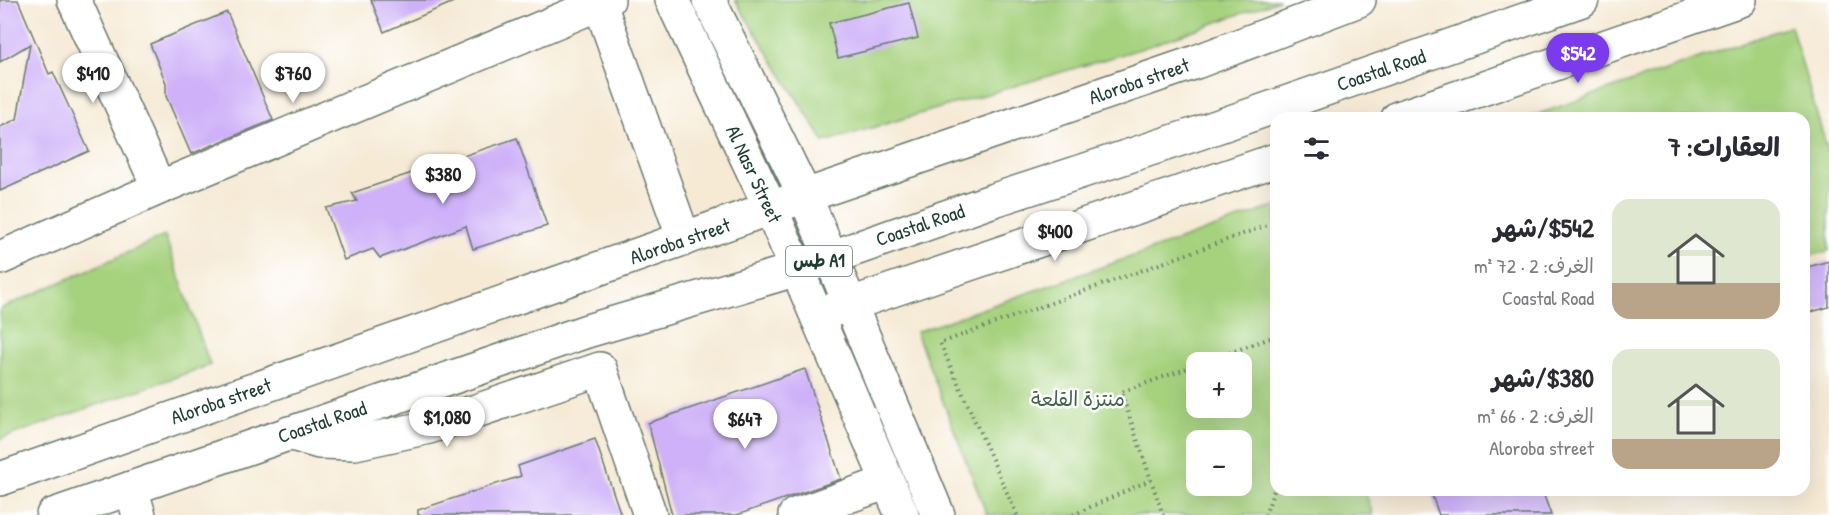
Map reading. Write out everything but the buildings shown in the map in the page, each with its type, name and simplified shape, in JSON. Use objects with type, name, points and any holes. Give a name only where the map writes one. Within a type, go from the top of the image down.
[{"type":"main road","points":[[74,0],[159,188]]},
{"type":"main road","name":"Al Nasr Street","points":[[672,0],[798,269],[902,515]]},
{"type":"main road","name":"Al Nasr Street","points":[[709,0],[805,196],[938,515]]},
{"type":"main road","name":"Aloroba street","points":[[0,479],[805,196],[1196,62],[1359,0]]},
{"type":"main road","name":"Coastal Road","points":[[53,515],[135,501],[289,433],[586,331],[798,269],[830,256],[1207,130],[1582,0]]},
{"type":"main road","points":[[1415,112],[1740,0]]},
{"type":"main road","points":[[0,258],[159,188],[604,2],[684,239]]},
{"type":"main road","points":[[817,315],[1270,162]]},
{"type":"main road","points":[[289,433],[319,442],[355,443],[429,427],[600,369],[650,515]]},
{"type":"main road","points":[[795,515],[888,482]]},
{"type":"path","points":[[1017,515],[940,343],[1270,224]]},
{"type":"path","points":[[1232,352],[1270,338]]},
{"type":"path","points":[[1163,515],[1121,392],[1186,369]]},
{"type":"path","points":[[1073,515],[1150,480]]},
{"type":"path","points":[[1265,515],[1272,496]]},
{"type":"green space","points":[[735,0],[1280,0],[1140,49],[824,142]]},
{"type":"green space","points":[[1791,26],[1829,156],[1829,251],[1810,256],[1810,112],[1544,112]]},
{"type":"green space","name":"منتزة القلعة","points":[[1270,208],[1270,496],[1367,496],[1373,515],[987,515],[916,332]]},
{"type":"green space","points":[[165,236],[210,365],[0,439],[0,309]]}]
